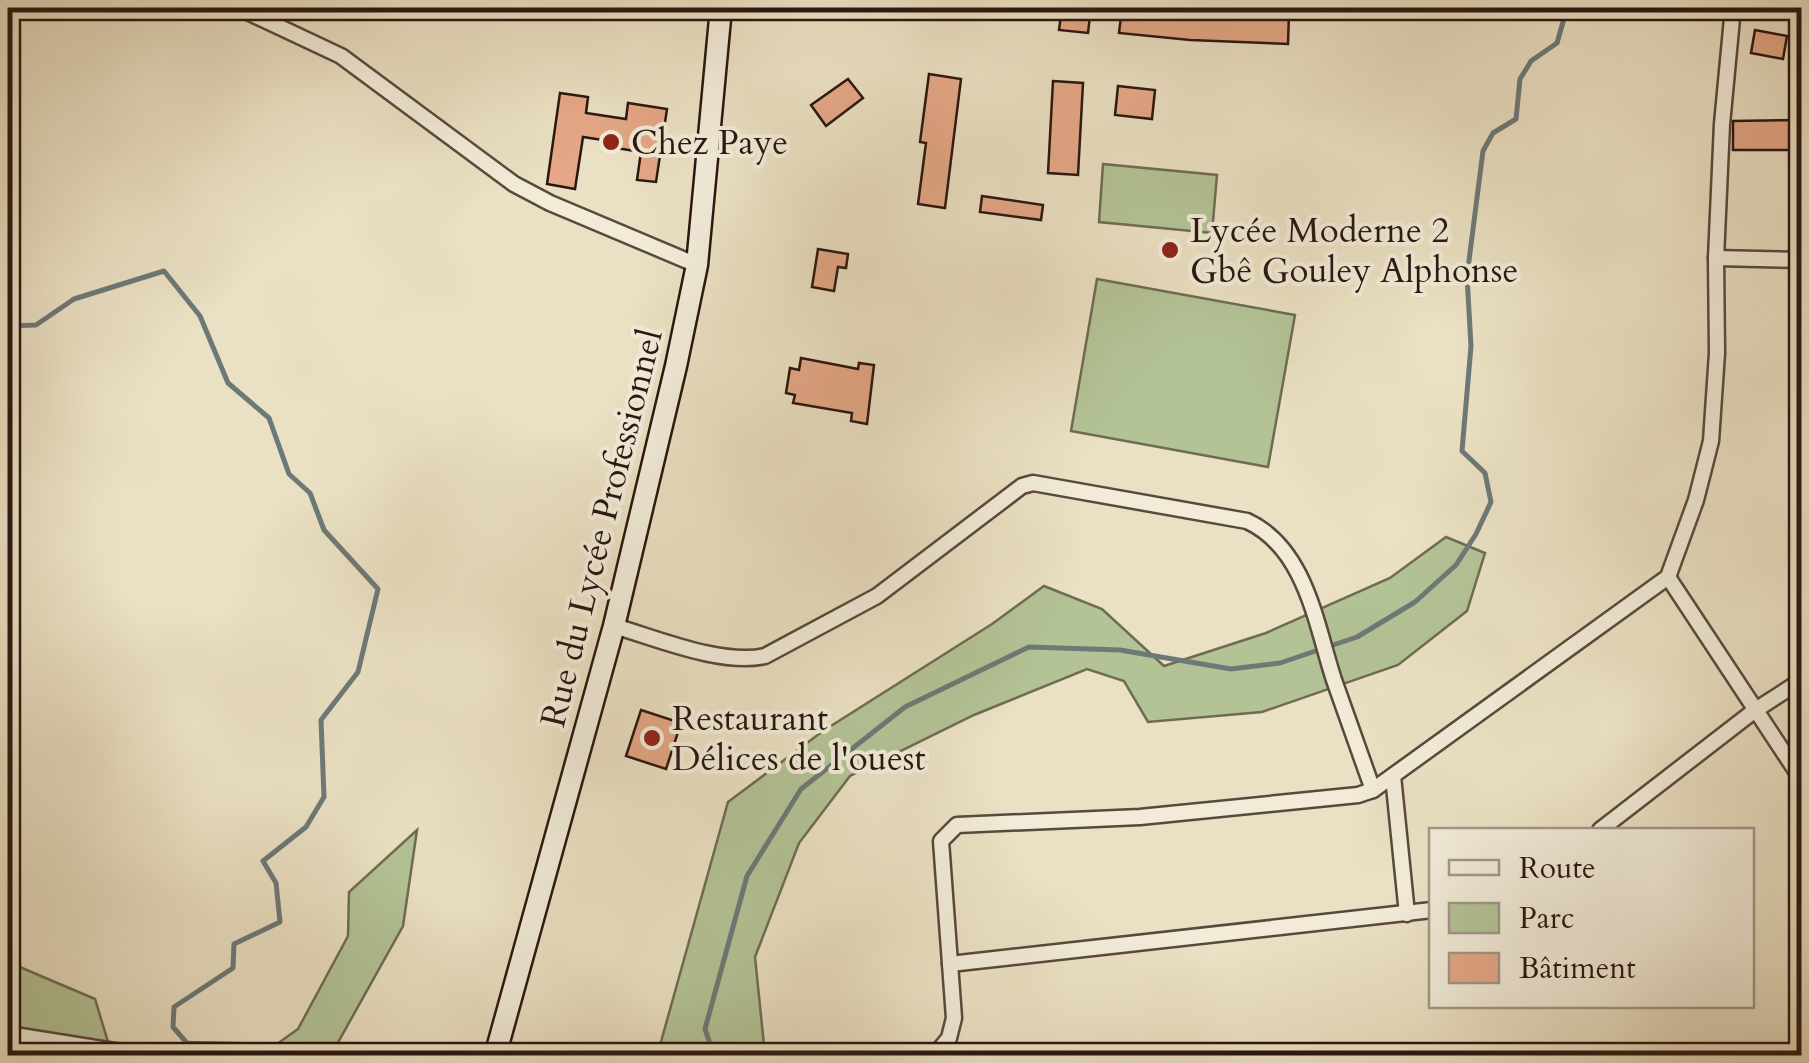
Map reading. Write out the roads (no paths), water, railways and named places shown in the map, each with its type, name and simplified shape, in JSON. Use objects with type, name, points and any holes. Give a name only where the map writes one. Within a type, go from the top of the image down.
[{"type":"main road","name":"Rue du Lycée Professionnel","points":[[496,1056],[651,480],[697,265],[721,8]]},
{"type":"street","points":[[239,8],[342,56],[514,184],[697,265]]},
{"type":"street","points":[[934,1056],[952,1030],[941,842],[957,826],[1140,817],[1358,795],[1373,790],[1668,577],[1712,441],[1718,353],[1716,258],[1722,124],[1733,8]]},
{"type":"street","points":[[1716,258],[1802,260]]},
{"type":"street","points":[[614,626],[722,656],[748,660],[764,656],[877,596],[1022,486],[1033,483],[1248,521],[1276,542],[1296,569],[1373,790]]},
{"type":"street","points":[[1668,577],[1802,780]]},
{"type":"street","points":[[1603,828],[1754,711],[1802,680]]},
{"type":"street","points":[[1393,776],[1408,914]]},
{"type":"street","points":[[950,964],[1429,910]]},
{"type":"street","points":[[8,1034],[146,1056]]},
{"type":"waterway","points":[[714,1056],[705,1029],[747,876],[801,789],[905,707],[1029,647],[1120,650],[1231,669],[1280,663],[1357,637],[1415,602],[1456,565],[1491,502],[1485,473],[1462,451],[1471,346],[1467,276],[1483,151],[1493,133],[1516,119],[1520,79],[1531,61],[1557,43],[1567,8]]},
{"type":"waterway","points":[[8,326],[36,325],[74,299],[164,271],[200,316],[228,383],[269,418],[289,474],[310,493],[324,530],[378,589],[358,672],[321,720],[324,797],[306,827],[263,861],[276,883],[280,922],[234,944],[233,968],[174,1007],[173,1027],[186,1042]]},
{"type":"place","name":"Chez Paye","points":[[611,142]]},
{"type":"place","name":"Lycée Moderne 2 Gbê Gouley Alphonse","points":[[1170,250]]},
{"type":"place","name":"Restaurant Délices de l'ouest","points":[[652,738]]}]
